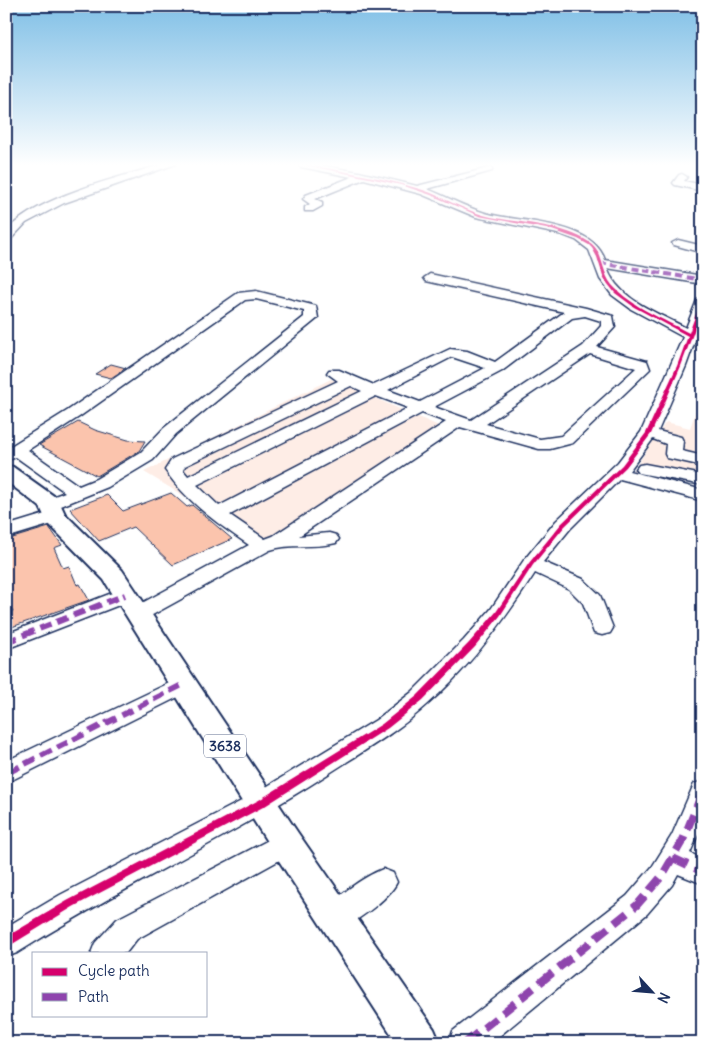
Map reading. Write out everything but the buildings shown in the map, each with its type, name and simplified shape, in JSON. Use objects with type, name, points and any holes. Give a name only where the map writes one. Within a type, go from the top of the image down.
[{"type":"main road","name":"3638","points":[[10,459],[112,575],[262,803],[286,843],[420,1043]]},
{"type":"street","points":[[6,238],[22,220],[37,213]]},
{"type":"street","points":[[476,213],[579,239],[594,247],[602,274],[610,285],[622,295],[689,335]]},
{"type":"street","points":[[678,243],[703,250]]},
{"type":"street","points":[[600,263],[703,280]]},
{"type":"street","points":[[6,642],[132,604],[272,543],[466,422],[588,349],[608,327],[609,322],[604,317],[430,278]]},
{"type":"street","points":[[6,532],[53,510],[78,493],[102,483],[147,456],[170,431],[311,318],[311,309],[256,295],[242,296],[10,459],[78,493]]},
{"type":"street","points":[[6,942],[70,904],[262,803],[386,726],[420,698],[472,645],[498,614],[531,564],[563,525],[621,470],[649,433],[678,368],[689,335],[701,309]]},
{"type":"street","points":[[217,514],[497,368],[568,315],[581,312]]},
{"type":"street","points":[[334,373],[350,382],[422,408],[539,444],[550,444],[567,440],[643,369],[642,364],[588,349]]},
{"type":"street","points":[[186,484],[450,353],[462,354],[497,368]]},
{"type":"street","points":[[329,539],[272,543],[217,514],[174,470],[178,463],[350,382]]},
{"type":"street","points":[[649,433],[675,441],[673,454],[703,461]]},
{"type":"street","points":[[621,470],[703,480]]},
{"type":"street","points":[[621,470],[703,496]]},
{"type":"street","points":[[531,564],[576,584],[593,600],[602,628]]},
{"type":"street","points":[[6,773],[184,684]]},
{"type":"street","points":[[464,1043],[637,905],[662,876],[673,858],[683,840],[703,791]]},
{"type":"street","points":[[107,952],[127,929],[286,843]]},
{"type":"street","points":[[673,858],[703,872]]},
{"type":"street","points":[[336,917],[383,882]]},
{"type":"shaded area","points":[[331,379],[448,430],[262,543],[144,472]]},
{"type":"shaded area","points":[[699,402],[703,403],[703,485],[633,471],[666,422],[690,428]]},
{"type":"marked path","points":[[600,263],[703,280]]},
{"type":"marked path","points":[[6,642],[125,595]]},
{"type":"marked path","points":[[6,773],[184,684]]},
{"type":"marked path","points":[[465,1043],[637,905],[662,876],[683,840],[703,791]]},
{"type":"marked path","points":[[673,858],[703,872]]},
{"type":"cycle path","points":[[475,213],[552,229],[580,238],[590,244],[597,252],[606,279],[617,292],[646,312],[689,335]]},
{"type":"cycle path","points":[[6,943],[70,904],[262,803],[385,726],[420,698],[472,645],[498,614],[531,564],[563,525],[624,466],[649,433],[679,366],[703,300]]}]
